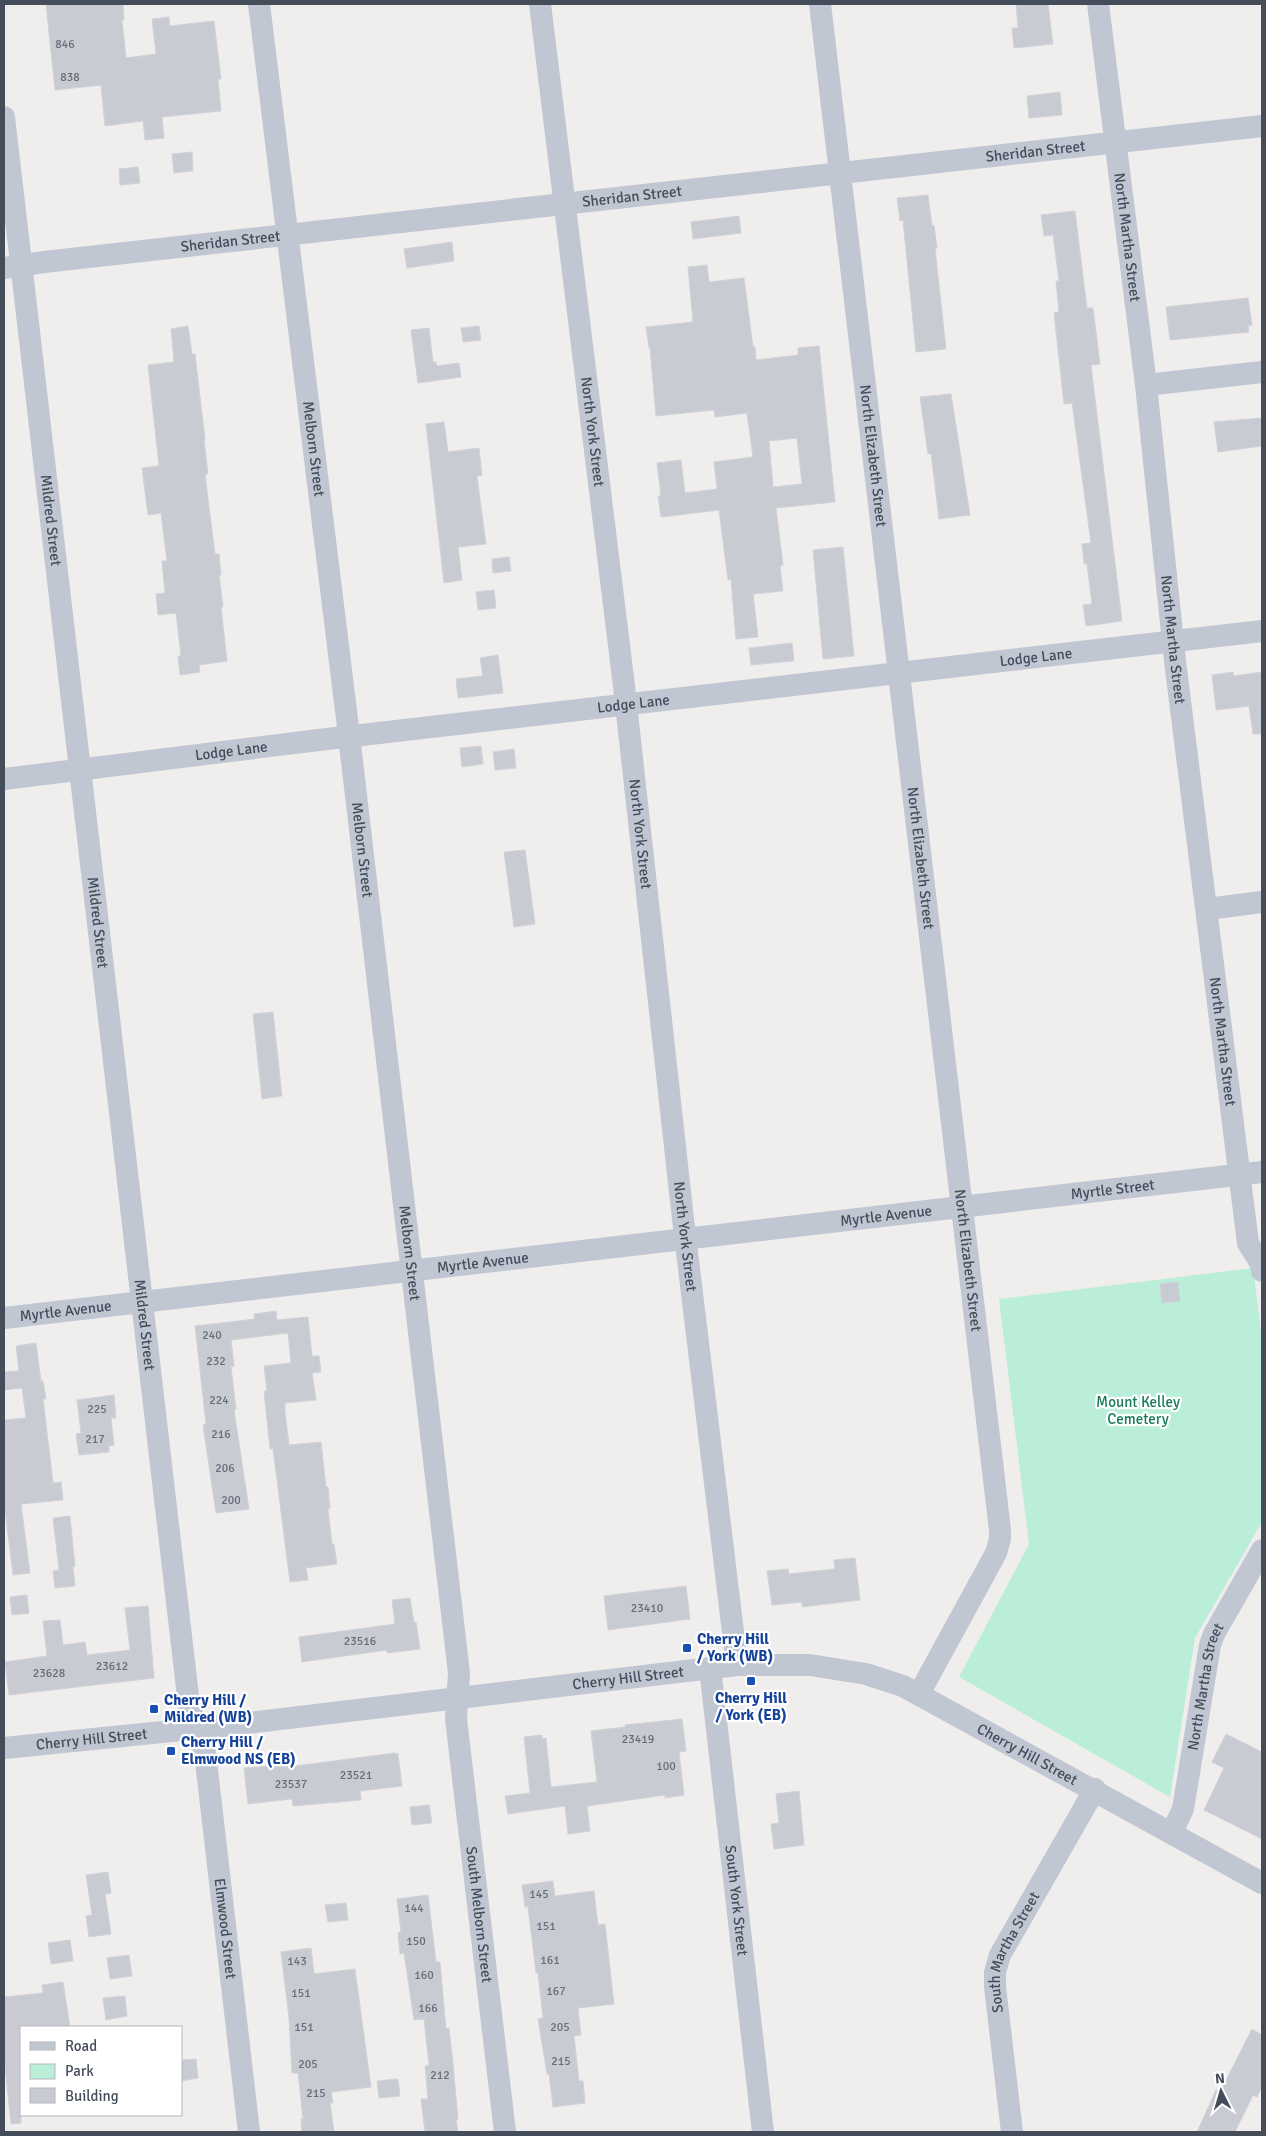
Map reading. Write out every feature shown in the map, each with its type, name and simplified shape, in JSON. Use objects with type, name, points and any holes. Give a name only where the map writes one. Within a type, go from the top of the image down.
[{"type":"street","name":"Melborn Street","points":[[259,4],[349,737],[459,1673],[456,1697]]},
{"type":"street","name":"North York Street","points":[[540,4],[626,705],[686,1240],[737,1664]]},
{"type":"street","name":"North Elizabeth Street","points":[[820,4],[1000,1539],[996,1553],[919,1694]]},
{"type":"street","name":"North Martha Street","points":[[1098,4],[1146,385],[1173,642],[1248,1243],[1262,1267]]},
{"type":"street","name":"Mildred Street","points":[[4,117],[13,267],[81,769],[189,1705],[196,1727]]},
{"type":"street","name":"Sheridan Street","points":[[13,267],[1262,126]]},
{"type":"street","points":[[1146,385],[1262,372]]},
{"type":"street","name":"Lodge Lane","points":[[4,779],[1262,631]]},
{"type":"street","points":[[1207,909],[1262,902]]},
{"type":"street","name":"Myrtle Street","points":[[962,1208],[1262,1172]]},
{"type":"street","name":"Myrtle Avenue","points":[[4,1318],[962,1208]]},
{"type":"street","name":"North Martha Street","points":[[1172,1832],[1183,1809],[1210,1645],[1214,1634],[1262,1550]]},
{"type":"street","name":"Cherry Hill Street","points":[[4,1748],[737,1664],[782,1663],[838,1669],[866,1674],[904,1686],[1262,1883]]},
{"type":"street","name":"South York Street","points":[[710,1668],[763,2132]]},
{"type":"street","name":"South Melborn Street","points":[[456,1697],[456,1719],[505,2132]]},
{"type":"street","name":"Elmwood Street","points":[[196,1727],[205,1753],[249,2132]]},
{"type":"street","name":"South Martha Street","points":[[1012,2132],[995,1972],[1000,1955],[1094,1789]]},
{"type":"green space","name":"Mount Kelley Cemetery","points":[[1253,1268],[1262,1339],[1262,1522],[1195,1638],[1170,1797],[959,1677],[1029,1544],[999,1299]]},
{"type":"building","points":[[46,4],[123,4],[124,20],[122,20],[126,58],[156,54],[152,19],[169,17],[170,26],[214,21],[221,79],[218,79],[221,111],[162,117],[164,138],[145,140],[143,121],[105,126],[101,85],[55,90]]},
{"type":"building","points":[[1016,4],[1048,4],[1053,44],[1014,48],[1012,28],[1018,28]]},
{"type":"building","points":[[1060,92],[1062,115],[1029,118],[1027,96]]},
{"type":"building","points":[[192,152],[193,171],[174,173],[172,154]]},
{"type":"building","points":[[138,167],[140,183],[120,185],[119,169]]},
{"type":"building","points":[[928,195],[937,248],[935,248],[946,349],[916,352],[903,220],[900,221],[897,198]]},
{"type":"building","points":[[1075,211],[1087,308],[1093,308],[1100,364],[1091,365],[1122,621],[1086,626],[1083,605],[1092,604],[1087,564],[1084,564],[1082,544],[1091,543],[1072,403],[1064,404],[1054,313],[1059,312],[1056,281],[1059,281],[1053,235],[1044,236],[1041,215]]},
{"type":"building","points":[[739,216],[741,233],[693,239],[691,222]]},
{"type":"building","points":[[452,242],[454,261],[407,268],[404,249]]},
{"type":"building","points":[[707,265],[709,282],[744,278],[756,360],[798,355],[798,348],[819,346],[835,502],[776,508],[783,565],[780,566],[783,591],[753,594],[758,637],[736,639],[731,579],[728,580],[719,510],[661,517],[658,496],[661,496],[657,463],[681,460],[685,493],[717,489],[714,462],[753,457],[747,413],[715,417],[714,410],[656,416],[650,348],[646,327],[693,322],[688,267]],"holes":[[[797,438],[802,484],[773,487],[769,441]]]},
{"type":"building","points":[[1248,298],[1252,325],[1248,326],[1249,332],[1170,340],[1166,307]]},
{"type":"building","points":[[188,326],[192,354],[195,354],[208,474],[205,474],[215,554],[219,554],[221,575],[219,575],[223,607],[221,607],[227,661],[199,665],[200,672],[180,675],[178,656],[181,656],[176,613],[158,615],[156,594],[165,593],[162,561],[167,561],[161,513],[148,515],[142,468],[159,466],[148,365],[174,362],[171,329]]},
{"type":"building","points":[[479,326],[481,340],[463,342],[461,328]]},
{"type":"building","points":[[429,328],[433,362],[436,362],[437,366],[459,363],[461,377],[418,383],[411,330]]},
{"type":"building","points":[[951,394],[970,515],[939,519],[931,453],[928,454],[920,397]]},
{"type":"building","points":[[1262,418],[1262,446],[1218,452],[1214,422]]},
{"type":"building","points":[[444,422],[448,452],[479,448],[482,475],[477,476],[486,544],[458,547],[462,580],[444,583],[426,424]]},
{"type":"building","points":[[843,547],[854,656],[823,659],[813,550]]},
{"type":"building","points":[[509,557],[511,571],[493,573],[492,559]]},
{"type":"building","points":[[494,590],[496,608],[478,610],[476,592]]},
{"type":"building","points":[[792,643],[794,661],[751,665],[749,648]]},
{"type":"building","points":[[498,655],[503,693],[458,698],[456,679],[483,676],[480,658]]},
{"type":"building","points":[[1233,672],[1234,676],[1262,672],[1262,734],[1253,734],[1249,706],[1216,710],[1212,675]]},
{"type":"building","points":[[481,746],[483,764],[462,767],[460,748]]},
{"type":"building","points":[[514,749],[516,768],[495,770],[493,752]]},
{"type":"building","points":[[525,850],[535,924],[514,927],[504,852]]},
{"type":"building","points":[[273,1012],[282,1096],[262,1099],[253,1014]]},
{"type":"building","points":[[1178,1282],[1180,1301],[1162,1303],[1160,1284]]},
{"type":"building","points":[[276,1311],[277,1320],[308,1317],[312,1356],[319,1356],[321,1372],[312,1373],[316,1400],[285,1403],[285,1412],[289,1445],[321,1442],[326,1487],[328,1487],[330,1508],[328,1509],[332,1544],[334,1544],[337,1564],[306,1568],[308,1580],[290,1582],[273,1449],[270,1449],[264,1391],[267,1391],[264,1366],[291,1363],[288,1333],[231,1340],[234,1366],[231,1367],[236,1409],[234,1410],[249,1509],[216,1513],[203,1425],[206,1424],[195,1326],[255,1319],[254,1314]]},
{"type":"building","points":[[36,1343],[41,1381],[43,1381],[46,1399],[43,1399],[53,1483],[61,1482],[63,1500],[21,1504],[30,1573],[13,1575],[4,1502],[4,1420],[26,1418],[22,1388],[4,1390],[4,1372],[19,1371],[16,1346]]},
{"type":"building","points":[[114,1395],[116,1418],[111,1418],[114,1445],[109,1446],[109,1452],[79,1455],[76,1434],[81,1433],[77,1400]]},
{"type":"building","points":[[70,1516],[75,1586],[55,1588],[53,1571],[59,1570],[53,1518]]},
{"type":"building","points":[[855,1558],[860,1600],[802,1607],[802,1602],[772,1605],[767,1571],[788,1569],[789,1574],[835,1569],[834,1560]]},
{"type":"building","points":[[686,1586],[690,1619],[608,1630],[604,1596]]},
{"type":"building","points":[[27,1595],[29,1613],[12,1615],[10,1597]]},
{"type":"building","points":[[410,1598],[420,1649],[387,1653],[387,1650],[302,1662],[299,1637],[395,1624],[392,1600]]},
{"type":"building","points":[[148,1606],[154,1678],[9,1695],[5,1662],[47,1656],[43,1621],[60,1620],[63,1645],[85,1642],[87,1655],[130,1650],[125,1608]]},
{"type":"building","points":[[682,1719],[686,1751],[679,1752],[684,1795],[665,1798],[665,1795],[587,1806],[590,1831],[568,1834],[565,1806],[508,1814],[505,1796],[530,1793],[524,1737],[542,1735],[542,1739],[546,1738],[551,1787],[597,1782],[591,1731],[625,1727],[625,1725]]},
{"type":"building","points":[[1226,1734],[1262,1752],[1262,1839],[1204,1810],[1224,1768],[1212,1762]]},
{"type":"building","points":[[398,1754],[402,1786],[360,1791],[361,1800],[293,1806],[292,1799],[248,1804],[244,1768],[295,1764],[296,1766]]},
{"type":"building","points":[[799,1791],[804,1845],[774,1849],[771,1824],[779,1823],[776,1794]]},
{"type":"building","points":[[429,1805],[432,1823],[412,1825],[410,1807]]},
{"type":"building","points":[[108,1872],[111,1893],[105,1894],[111,1934],[89,1937],[86,1916],[92,1915],[86,1875]]},
{"type":"building","points":[[553,1881],[555,1896],[594,1891],[598,1925],[605,1924],[614,2004],[578,2008],[581,2035],[574,2036],[579,2081],[583,2081],[585,2103],[553,2107],[549,2074],[547,2074],[538,2019],[543,2018],[538,1973],[536,1973],[528,1907],[525,1907],[522,1885]]},
{"type":"building","points":[[428,1895],[436,1962],[440,1962],[446,2029],[449,2028],[458,2132],[425,2132],[421,2099],[428,2099],[425,2066],[429,2065],[424,2019],[414,2020],[404,1953],[400,1954],[398,1932],[401,1932],[397,1899]]},
{"type":"building","points":[[346,1903],[348,1920],[328,1922],[325,1905]]},
{"type":"building","points":[[70,1940],[73,1961],[51,1964],[48,1943]]},
{"type":"building","points":[[311,1948],[314,1974],[355,1969],[371,2087],[331,2092],[333,2103],[330,2103],[334,2132],[302,2132],[301,2119],[303,2119],[298,2073],[292,2073],[289,2018],[281,1952]]},
{"type":"building","points":[[129,1955],[132,1976],[110,1979],[107,1958]]},
{"type":"building","points":[[63,1982],[70,2026],[20,2026],[21,2123],[11,2124],[4,2056],[4,1997],[43,1993],[42,1985]]},
{"type":"building","points":[[125,1996],[127,2016],[106,2020],[103,1998]]},
{"type":"building","points":[[1252,2029],[1262,2035],[1262,2086],[1257,2097],[1253,2095],[1235,2132],[1197,2132],[1216,2090],[1220,2092]]},
{"type":"building","points":[[196,2059],[198,2078],[182,2081],[182,2060]]},
{"type":"building","points":[[398,2079],[400,2096],[379,2098],[377,2081]]},
{"type":"place","name":"Cherry Hill / York (WB)","points":[[687,1648]]},
{"type":"place","name":"Cherry Hill / York (EB)","points":[[751,1681]]},
{"type":"place","name":"Cherry Hill / Mildred (WB)","points":[[154,1709]]},
{"type":"place","name":"Cherry Hill / Elmwood NS (EB)","points":[[171,1751]]}]
